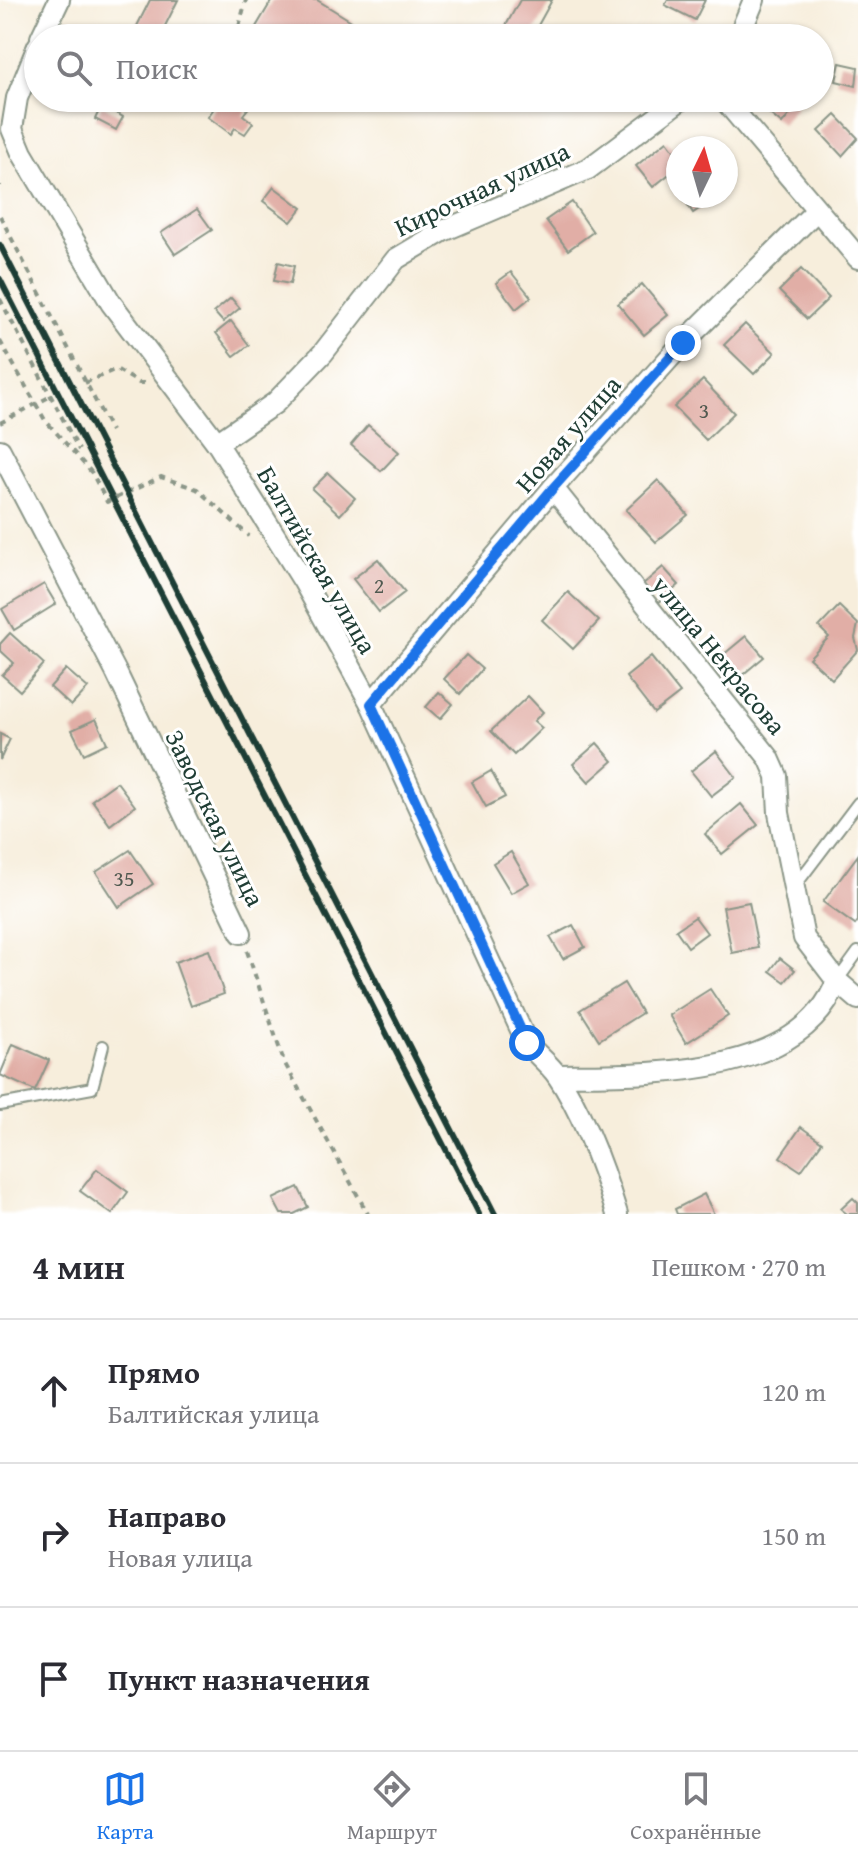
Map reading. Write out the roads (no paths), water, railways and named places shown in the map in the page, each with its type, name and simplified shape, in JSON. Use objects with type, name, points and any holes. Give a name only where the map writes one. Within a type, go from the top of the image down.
[{"type":"street","points":[[48,24],[59,0]]},
{"type":"street","points":[[744,24],[754,0]]},
{"type":"street","name":"Балтийская улица","points":[[24,81],[17,98],[12,129],[22,153],[111,303],[217,443],[304,582],[371,704],[527,1043],[557,1075],[606,1180],[617,1214]]},
{"type":"street","name":"Кирочная улица","points":[[217,443],[275,403],[323,353],[396,259],[443,231],[588,169],[664,112]]},
{"type":"street","points":[[735,112],[858,258]]},
{"type":"street","name":"Новая улица","points":[[371,704],[553,488],[683,343],[817,210]]},
{"type":"street","name":"Заводская улица","points":[[0,450],[116,672],[241,933]]},
{"type":"street","name":"улица Некрасова","points":[[553,488],[769,758],[777,776],[779,813],[804,938],[837,981],[858,999]]},
{"type":"street","points":[[557,1075],[654,1074],[724,1064],[785,1039],[829,1003],[837,981]]},
{"type":"lane","points":[[795,886],[858,803]]},
{"type":"lane","points":[[837,981],[858,952]]},
{"type":"lane","points":[[0,1105],[92,1088],[103,1046]]},
{"type":"railway","points":[[0,245],[495,1214]]},
{"type":"railway","points":[[0,279],[479,1214]]}]
